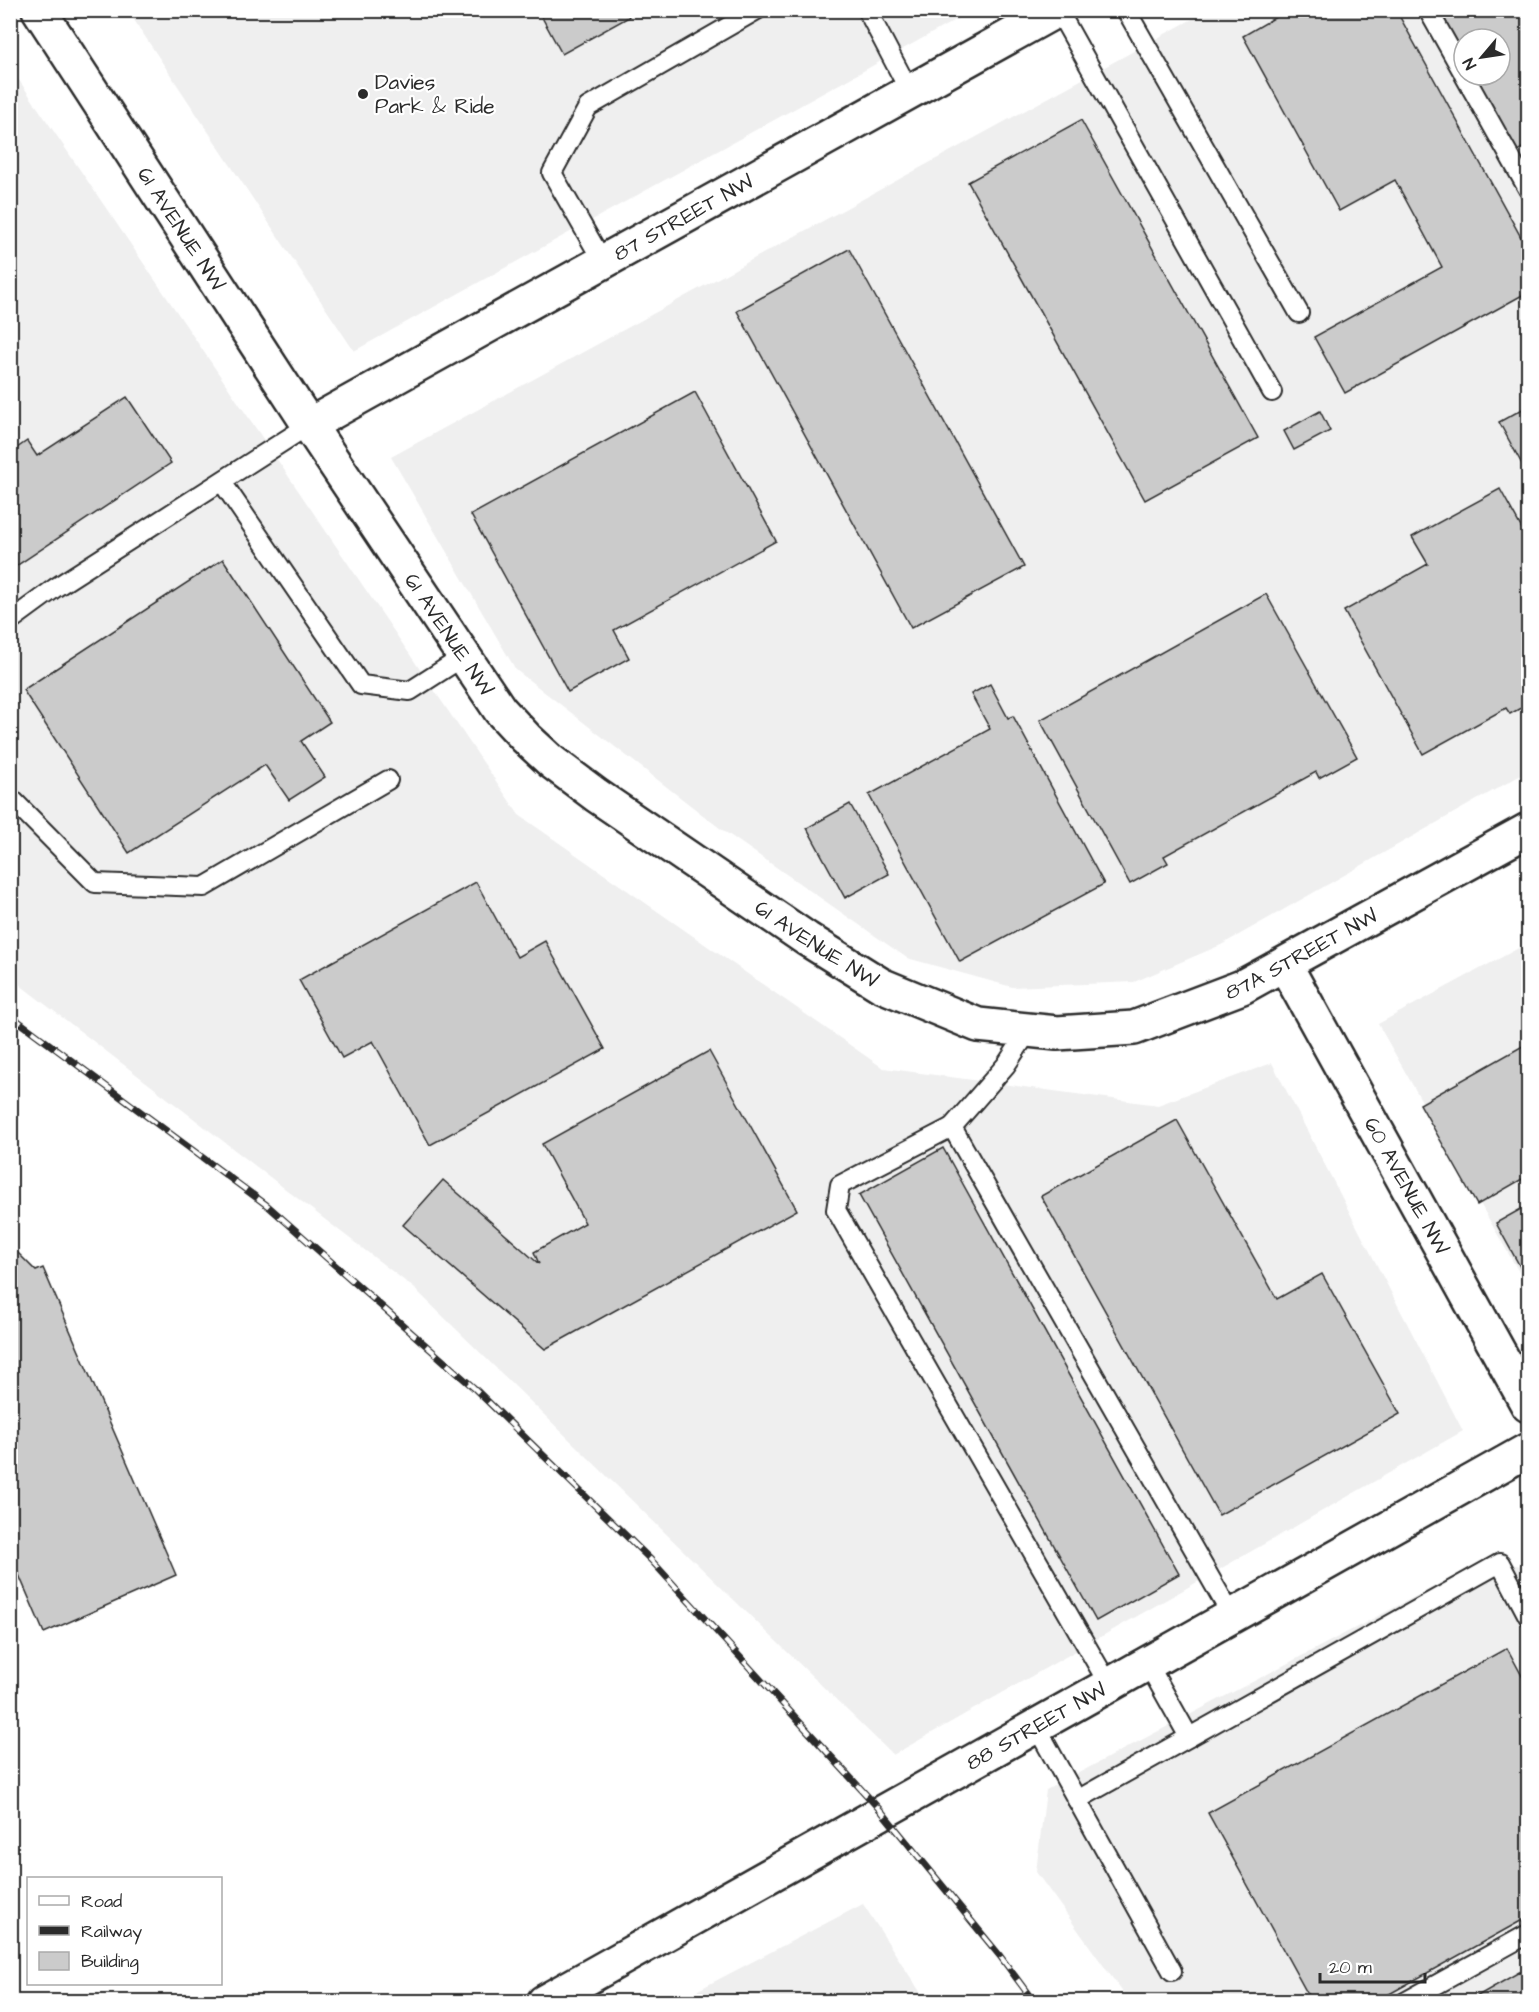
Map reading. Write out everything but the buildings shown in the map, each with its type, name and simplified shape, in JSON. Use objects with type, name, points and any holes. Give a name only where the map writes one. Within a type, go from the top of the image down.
[{"type":"street","name":"61 AVENUE NW","points":[[39,10],[463,657],[500,710],[526,738],[552,762],[596,795],[807,939],[881,985],[978,1025],[1043,1032]]},
{"type":"street","name":"87 STREET NW","points":[[309,425],[1058,10]]},
{"type":"street","name":"87A STREET NW","points":[[1043,1032],[1134,1028],[1242,987],[1528,830]]},
{"type":"street","name":"60 AVENUE NW","points":[[1285,965],[1528,1405]]},
{"type":"street","name":"88 STREET NW","points":[[544,2001],[1528,1450]]},
{"type":"lane","points":[[603,262],[552,173],[588,107],[757,10]]},
{"type":"lane","points":[[867,10],[910,92]]},
{"type":"lane","points":[[1058,10],[1272,392]]},
{"type":"lane","points":[[1126,10],[1299,313]]},
{"type":"lane","points":[[1428,10],[1452,53]]},
{"type":"lane","points":[[1471,87],[1528,189]]},
{"type":"lane","points":[[10,621],[55,588],[309,425]]},
{"type":"lane","points":[[222,482],[361,685],[410,692],[463,657]]},
{"type":"lane","points":[[10,797],[95,883],[204,887],[388,780]]},
{"type":"lane","points":[[1043,1032],[1006,1065],[952,1127],[840,1185],[836,1210],[1109,1685]]},
{"type":"lane","points":[[952,1127],[1232,1616]]},
{"type":"lane","points":[[1077,1800],[1500,1563],[1528,1616]]},
{"type":"lane","points":[[1148,1664],[1189,1737]]},
{"type":"lane","points":[[1036,1726],[1172,1971]]},
{"type":"lane","points":[[1405,2001],[1528,1934]]},
{"type":"shaded area","points":[[128,11],[972,11],[354,351]]},
{"type":"shaded area","points":[[1207,11],[1528,11],[1528,771],[1221,945],[1134,982],[1012,987],[907,958],[721,829],[516,670],[391,457]]},
{"type":"shaded area","points":[[10,67],[519,815],[883,1068],[1158,1105],[1272,1063],[1463,1431],[893,1755],[414,1288],[11,978]]},
{"type":"shaded area","points":[[1528,943],[1528,1288],[1378,1024]]},
{"type":"shaded area","points":[[1485,1560],[1528,1567],[1528,2001],[1129,2001],[1036,1872],[1046,1790]]},
{"type":"shaded area","points":[[863,1904],[926,2001],[677,2001]]},
{"type":"railway","points":[[10,1015],[268,1206],[473,1387],[651,1560],[882,1812],[1000,1956],[1034,2002]]},
{"type":"place","name":"Davies Park & Ride","points":[[363,94]]}]
